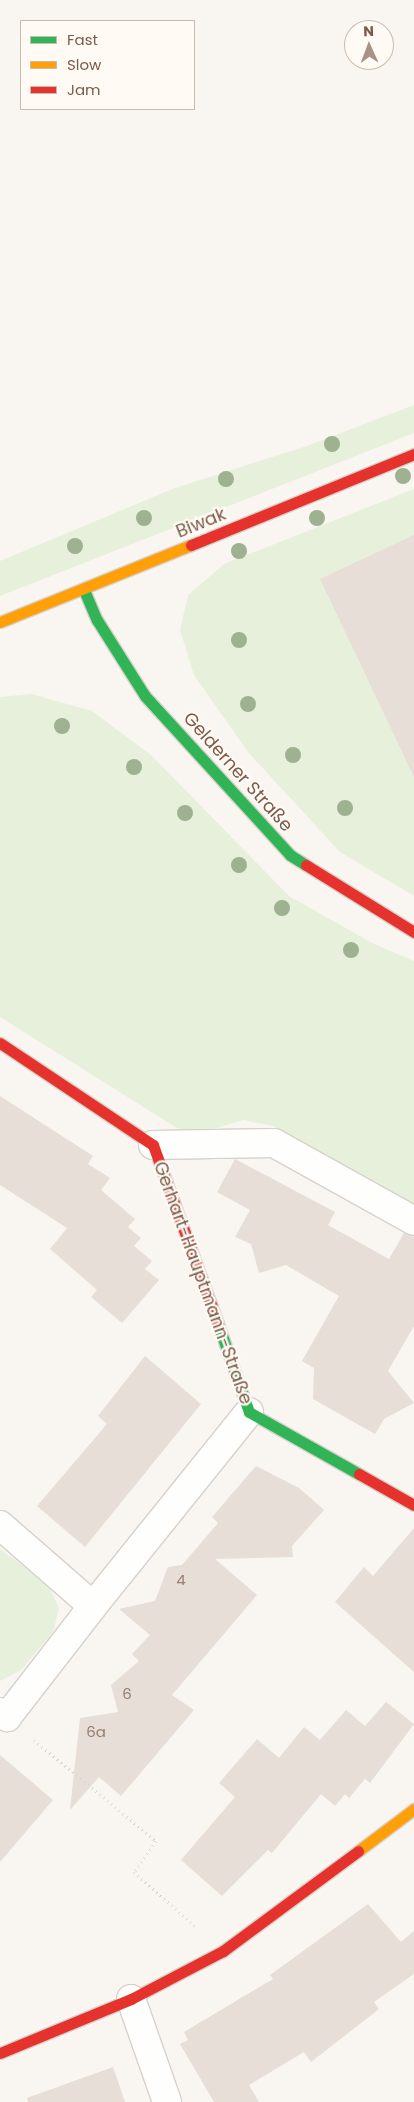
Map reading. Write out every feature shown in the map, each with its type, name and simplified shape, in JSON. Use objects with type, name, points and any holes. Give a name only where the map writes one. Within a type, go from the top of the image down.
[{"type":"street","name":"Biwak","points":[[0,622],[84,590],[414,454]]},
{"type":"street","name":"Gelderner Straße","points":[[84,590],[97,620],[145,696],[290,855],[414,932]]},
{"type":"street","name":"Gerhart-Hauptmann-Straße","points":[[0,1044],[153,1145],[274,1143],[414,1221]]},
{"type":"street","name":"Gerhart-Hauptmann-Straße","points":[[153,1145],[249,1412],[414,1505]]},
{"type":"street","points":[[3,1714],[93,1606],[249,1412]]},
{"type":"street","points":[[0,1525],[93,1606]]},
{"type":"street","points":[[0,2053],[131,1999],[223,1951],[414,1809]]},
{"type":"street","points":[[131,1999],[167,2102]]},
{"type":"path","points":[[3,1714],[156,1841],[134,1872],[223,1951]]},
{"type":"green space","points":[[414,405],[414,433],[0,596],[0,561],[175,488],[307,446]]},
{"type":"green space","points":[[414,489],[414,896],[340,852],[248,752],[194,675],[180,630],[188,595],[224,564]]},
{"type":"green space","points":[[31,694],[92,711],[151,755],[289,896],[374,944],[414,961],[414,1204],[273,1126],[243,1120],[200,1133],[177,1128],[0,1017],[0,697]]},
{"type":"green space","points":[[0,1549],[47,1583],[59,1608],[53,1632],[21,1670],[0,1681]]},
{"type":"building","points":[[414,535],[414,777],[320,579]]},
{"type":"building","points":[[0,1096],[93,1156],[88,1164],[110,1178],[101,1190],[135,1219],[128,1227],[141,1238],[134,1246],[152,1261],[145,1269],[159,1280],[122,1323],[91,1297],[97,1290],[50,1249],[67,1228],[0,1185]]},
{"type":"building","points":[[235,1159],[335,1212],[328,1225],[389,1259],[404,1233],[414,1237],[414,1326],[388,1371],[414,1403],[384,1419],[375,1434],[313,1399],[314,1368],[302,1361],[339,1296],[286,1265],[259,1273],[251,1244],[235,1237],[250,1210],[217,1192]]},
{"type":"building","points":[[145,1356],[201,1404],[85,1547],[37,1506],[107,1424],[98,1416]]},
{"type":"building","points":[[256,1466],[299,1488],[324,1510],[292,1546],[293,1557],[215,1559],[257,1595],[172,1695],[194,1710],[121,1796],[99,1777],[70,1810],[80,1718],[118,1712],[111,1685],[139,1661],[132,1654],[150,1635],[119,1609],[155,1601],[168,1567],[182,1565],[218,1523],[212,1517]]},
{"type":"building","points":[[414,1528],[414,1672],[335,1602],[364,1567],[373,1576]]},
{"type":"building","points":[[386,1702],[414,1724],[370,1783],[365,1779],[349,1798],[345,1794],[335,1806],[321,1794],[272,1853],[268,1850],[222,1896],[181,1860],[235,1797],[219,1783],[257,1739],[279,1758],[304,1727],[320,1740],[346,1710],[365,1726]]},
{"type":"building","points":[[0,1755],[53,1800],[0,1862]]},
{"type":"building","points":[[368,1904],[401,1942],[414,1931],[414,1974],[374,2002],[379,2009],[311,2062],[304,2052],[249,2085],[259,2102],[214,2102],[180,2044],[188,2040],[184,2032],[273,1979],[270,1975]]},
{"type":"building","points":[[113,2067],[125,2102],[28,2102],[27,2098]]},
{"type":"traffic: fast","points":[[84,590],[97,620],[145,696],[290,855],[306,865]]},
{"type":"traffic: fast","points":[[218,1324],[249,1412],[359,1474]]},
{"type":"traffic: slow","points":[[0,622],[191,545]]},
{"type":"traffic: slow","points":[[358,1851],[414,1809]]},
{"type":"traffic: jam","points":[[191,545],[414,454]]},
{"type":"traffic: jam","points":[[306,865],[414,932]]},
{"type":"traffic: jam","points":[[0,1043],[153,1145],[218,1324]]},
{"type":"traffic: jam","points":[[359,1474],[414,1505]]},
{"type":"traffic: jam","points":[[0,2053],[131,1999],[223,1951],[358,1851]]}]
